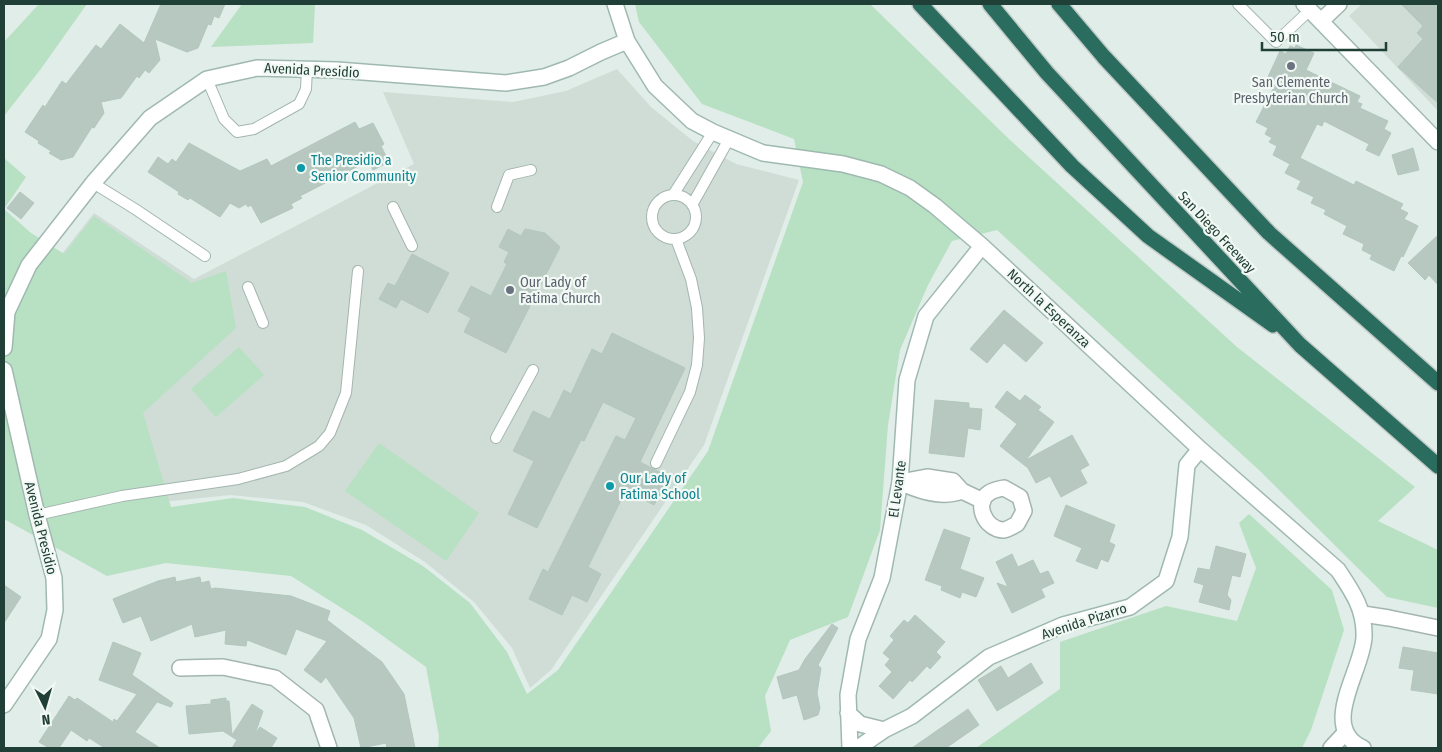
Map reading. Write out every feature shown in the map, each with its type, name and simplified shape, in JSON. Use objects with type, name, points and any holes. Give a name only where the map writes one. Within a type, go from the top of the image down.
[{"type":"highway","points":[[920,4],[1072,166],[1148,236],[1300,345]]},
{"type":"highway","name":"San Diego Freeway","points":[[990,4],[1047,74],[1300,345],[1438,466]]},
{"type":"highway","points":[[1059,4],[1104,57],[1269,233],[1438,383]]},
{"type":"street","points":[[615,4],[627,41]]},
{"type":"street","points":[[1321,21],[1339,4]]},
{"type":"street","points":[[1307,7],[1438,142]]},
{"type":"street","name":"Avenida Presidio","points":[[4,348],[8,312],[30,265],[94,183],[150,118],[207,79],[257,68],[307,69],[506,83],[544,77],[569,68],[627,41]]},
{"type":"street","name":"North la Esperanza","points":[[627,41],[655,86],[692,121],[763,153],[843,164],[880,174],[910,188],[935,206],[982,246],[1200,449],[1338,570],[1353,592],[1362,614],[1364,635],[1363,649],[1346,697],[1342,722],[1345,733]]},
{"type":"street","name":"El Levante","points":[[850,748],[848,695],[858,639],[882,578],[900,482],[907,380],[926,316],[982,246]]},
{"type":"street","name":"Avenida Presidio","points":[[4,370],[36,515],[54,578],[55,610],[49,639],[4,705]]},
{"type":"street","name":"Avenida Pizarro","points":[[858,748],[884,730],[912,716],[989,657],[1063,625],[1130,607],[1166,581],[1180,537],[1187,465],[1200,449]]},
{"type":"street","points":[[900,482],[927,477],[953,481],[962,491],[983,501]]},
{"type":"street","points":[[1362,614],[1438,628]]},
{"type":"street","points":[[180,668],[223,667],[275,678],[316,710],[329,748]]},
{"type":"street","points":[[848,713],[860,724],[884,730]]},
{"type":"street","points":[[1331,748],[1345,733],[1355,745],[1363,748]]},
{"type":"lane","points":[[1238,4],[1276,42],[1307,7]]},
{"type":"lane","points":[[207,79],[224,119],[238,132],[254,128],[300,104],[306,89],[307,69]]},
{"type":"lane","points":[[673,195],[713,132]]},
{"type":"lane","points":[[692,205],[729,138]]},
{"type":"lane","points":[[497,207],[509,175],[531,170]]},
{"type":"lane","points":[[94,183],[205,256]]},
{"type":"lane","points":[[673,195],[681,196],[692,205],[695,219],[694,226],[689,232],[676,239],[669,239],[657,232],[652,220],[652,212],[654,206],[660,200],[673,195]]},
{"type":"lane","points":[[393,207],[412,246]]},
{"type":"lane","points":[[656,463],[690,392],[697,365],[699,338],[697,308],[691,279],[676,239]]},
{"type":"lane","points":[[36,515],[122,496],[238,479],[286,466],[320,446],[330,433],[346,393],[358,271]]},
{"type":"lane","points":[[248,287],[263,323]]},
{"type":"lane","points":[[496,438],[533,370]]},
{"type":"shaded area","points":[[1362,4],[1438,4],[1438,111],[1349,16]]},
{"type":"shaded area","points":[[617,69],[651,107],[693,141],[736,164],[799,180],[704,445],[551,670],[530,688],[512,648],[474,602],[425,562],[366,525],[303,502],[230,495],[133,505],[32,292],[94,213],[194,279],[414,164],[383,92],[513,102],[566,91]]},
{"type":"green space","points":[[39,4],[87,4],[40,70],[4,116],[4,42]]},
{"type":"green space","points":[[242,4],[315,4],[313,43],[211,47]]},
{"type":"green space","points":[[635,4],[870,4],[1010,140],[1237,347],[1415,487],[1378,521],[1438,550],[1438,608],[1387,597],[1260,471],[997,230],[952,241],[928,285],[900,350],[888,425],[880,530],[848,617],[790,640],[765,696],[771,731],[758,748],[438,748],[439,736],[426,667],[362,621],[291,576],[166,563],[107,576],[4,519],[4,209],[31,233],[64,254],[94,216],[192,283],[226,271],[236,328],[143,413],[171,507],[233,498],[305,507],[362,530],[423,566],[470,603],[507,652],[527,694],[558,670],[708,451],[803,182],[794,139],[702,104],[639,22]]},
{"type":"green space","points":[[4,158],[26,177],[4,209]]},
{"type":"green space","points":[[239,347],[264,375],[216,417],[191,389]]},
{"type":"green space","points":[[379,443],[479,513],[446,561],[345,491]]},
{"type":"green space","points":[[1249,514],[1332,590],[1344,630],[1311,730],[1302,748],[976,748],[1060,689],[1060,642],[1166,606],[1237,621],[1256,568],[1239,523]]},
{"type":"building","points":[[161,4],[225,4],[219,18],[214,16],[211,25],[208,24],[198,48],[187,52],[155,39],[160,60],[149,73],[145,70],[139,78],[137,76],[121,98],[101,102],[104,113],[94,128],[92,127],[73,157],[61,160],[49,153],[51,151],[25,132],[43,105],[45,107],[62,81],[66,84],[96,45],[101,49],[120,24],[144,43]]},
{"type":"building","points":[[1401,4],[1438,4],[1438,103],[1398,67],[1423,39],[1417,33],[1423,26]]},
{"type":"building","points":[[1296,45],[1314,53],[1306,70],[1360,96],[1357,102],[1362,104],[1360,108],[1388,121],[1384,129],[1391,133],[1379,156],[1366,150],[1369,144],[1324,121],[1322,126],[1317,124],[1300,158],[1354,185],[1356,181],[1403,204],[1400,209],[1408,213],[1404,219],[1418,226],[1394,271],[1370,259],[1372,255],[1362,250],[1364,244],[1343,234],[1347,226],[1324,214],[1326,210],[1311,203],[1314,197],[1297,189],[1301,181],[1285,173],[1290,164],[1273,155],[1277,146],[1269,142],[1272,138],[1265,134],[1268,128],[1256,122],[1277,81],[1268,77],[1280,51],[1286,54],[1290,46],[1295,48]]},
{"type":"building","name":"The Presidio a Senior Community","points":[[355,122],[359,129],[373,123],[384,144],[381,146],[389,162],[373,170],[368,161],[300,196],[302,198],[291,204],[293,208],[261,223],[251,205],[248,207],[246,204],[239,208],[230,203],[220,217],[190,198],[188,200],[178,194],[179,192],[148,172],[158,157],[168,164],[172,159],[176,162],[189,143],[240,171],[267,159],[271,166]]},
{"type":"building","points":[[1413,148],[1419,170],[1398,175],[1392,155]]},
{"type":"building","points":[[20,192],[34,203],[21,219],[7,208]]},
{"type":"building","points":[[508,229],[521,236],[525,229],[545,233],[560,247],[506,353],[464,332],[471,318],[458,311],[471,286],[491,296],[507,264],[504,262],[509,252],[499,247]]},
{"type":"building","points":[[1438,235],[1438,285],[1429,275],[1425,280],[1408,263]]},
{"type":"building","points":[[412,254],[449,273],[428,313],[401,299],[396,308],[379,299],[388,283],[395,286]]},
{"type":"building","points":[[1004,310],[1043,343],[1026,362],[1004,343],[987,363],[970,349]]},
{"type":"building","name":"Our Lady of Fatima School","points":[[612,333],[685,368],[640,462],[669,477],[654,505],[626,490],[588,567],[601,574],[587,602],[572,595],[562,615],[529,599],[543,569],[548,572],[616,436],[625,440],[636,418],[603,402],[584,441],[581,440],[537,528],[508,514],[534,461],[513,451],[533,411],[550,419],[564,390],[571,394],[592,349],[602,354]]},
{"type":"building","points":[[1007,391],[1020,401],[1025,395],[1041,407],[1038,410],[1054,422],[1026,460],[1072,435],[1089,465],[1080,470],[1087,483],[1061,497],[1050,476],[1036,483],[1028,468],[1000,446],[1017,424],[995,407]]},
{"type":"building","points":[[935,400],[969,403],[969,408],[982,409],[980,430],[968,428],[964,457],[929,453]]},
{"type":"building","points":[[1066,505],[1115,525],[1109,542],[1115,545],[1108,562],[1101,559],[1097,569],[1076,561],[1082,548],[1054,536]]},
{"type":"building","points":[[944,529],[970,538],[960,569],[984,578],[976,597],[962,592],[960,598],[941,590],[942,586],[925,580]]},
{"type":"building","points":[[1216,546],[1246,554],[1240,577],[1232,575],[1227,595],[1231,600],[1229,610],[1199,602],[1204,585],[1194,582],[1198,568],[1210,570]]},
{"type":"building","points":[[1012,554],[1018,567],[1033,560],[1040,574],[1048,571],[1054,583],[1041,589],[1045,597],[1012,613],[997,583],[1008,587],[996,562]]},
{"type":"building","points":[[175,577],[176,582],[200,577],[201,583],[209,581],[211,589],[291,596],[330,611],[327,620],[382,662],[404,694],[415,748],[387,748],[386,743],[361,748],[354,718],[326,677],[321,683],[304,670],[327,641],[296,629],[286,655],[247,640],[246,646],[225,644],[226,630],[195,637],[192,624],[151,641],[141,616],[123,623],[113,599],[158,581]]},
{"type":"building","points":[[4,585],[21,597],[4,623]]},
{"type":"building","points":[[915,615],[945,642],[936,652],[941,657],[930,669],[927,666],[912,682],[910,680],[893,699],[879,686],[892,672],[885,665],[890,659],[883,653],[894,640],[890,636],[904,620],[908,623]]},
{"type":"building","points":[[832,624],[838,628],[818,665],[821,668],[817,693],[820,708],[818,715],[804,720],[797,695],[783,699],[777,677],[799,670],[805,659]]},
{"type":"building","points":[[113,642],[141,653],[132,675],[173,703],[171,707],[157,702],[135,732],[160,748],[105,748],[89,738],[87,741],[71,730],[59,748],[49,748],[39,742],[69,696],[75,700],[77,698],[113,722],[114,719],[117,721],[137,694],[99,680]]},
{"type":"building","points":[[1403,647],[1438,653],[1438,694],[1411,690],[1414,670],[1399,668]]},
{"type":"building","points":[[1031,663],[1043,683],[997,711],[978,680],[1001,666],[1008,678]]},
{"type":"building","points":[[226,698],[226,701],[229,701],[232,735],[252,704],[263,711],[255,734],[260,727],[277,738],[271,748],[232,748],[237,740],[223,731],[189,734],[186,706],[211,704],[211,700]]},
{"type":"building","points":[[968,709],[979,725],[946,748],[912,748]]},
{"type":"place","name":"San Clemente Presbyterian Church","points":[[1291,66]]},
{"type":"place","name":"The Presidio a Senior Community","points":[[301,168]]},
{"type":"place","name":"Our Lady of Fatima Church","points":[[510,290]]},
{"type":"place","name":"Our Lady of Fatima School","points":[[610,486]]}]
